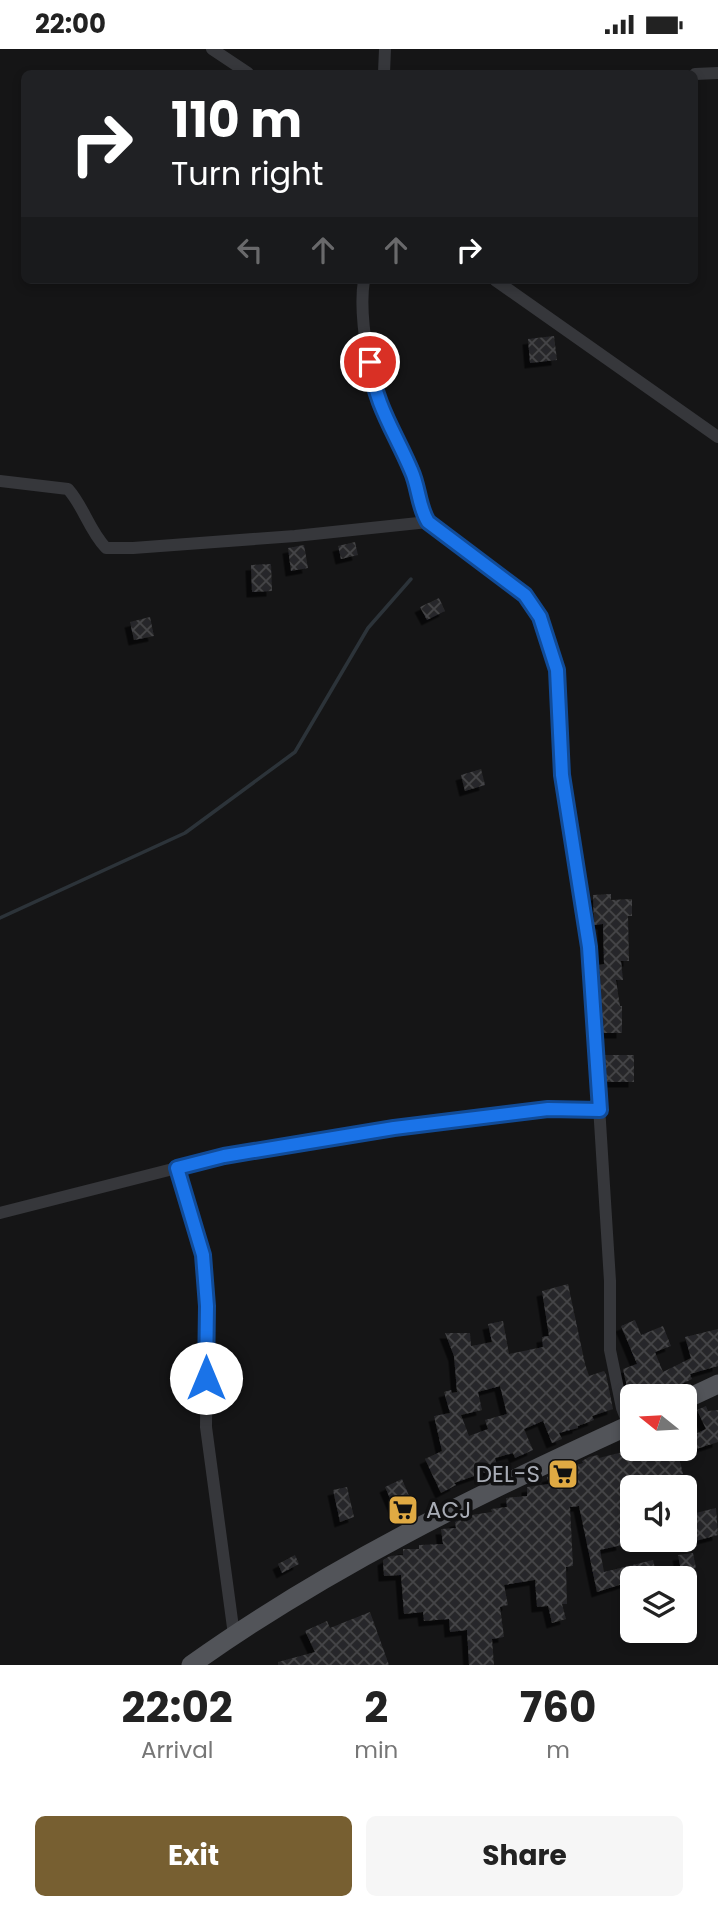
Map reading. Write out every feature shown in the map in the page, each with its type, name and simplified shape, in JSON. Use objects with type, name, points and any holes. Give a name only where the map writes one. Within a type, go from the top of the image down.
[{"type":"main road","points":[[697,1394],[718,1384]]},
{"type":"main road","points":[[191,1665],[234,1635],[381,1546],[620,1430]]},
{"type":"street","points":[[212,49],[244,70]]},
{"type":"street","points":[[384,70],[385,49]]},
{"type":"street","points":[[698,73],[718,73]]},
{"type":"street","points":[[363,284],[362,295],[372,384],[387,423],[412,472],[422,511],[428,522],[525,595],[540,617],[557,670],[562,775],[589,947],[610,1281],[610,1350],[620,1398]]},
{"type":"street","points":[[501,284],[718,437]]},
{"type":"street","points":[[0,481],[68,489],[79,502],[97,538],[106,548],[295,536],[428,522]]},
{"type":"street","points":[[0,1213],[224,1156],[394,1128],[548,1109],[600,1110]]},
{"type":"street","points":[[177,1168],[203,1255],[207,1306],[206,1427],[234,1635]]},
{"type":"building","points":[[554,336],[557,360],[530,363],[528,339]]},
{"type":"building","points":[[355,542],[358,555],[341,559],[338,546]]},
{"type":"building","points":[[304,545],[308,568],[291,571],[288,548]]},
{"type":"building","points":[[271,564],[272,591],[252,592],[251,565]]},
{"type":"building","points":[[439,598],[445,611],[427,620],[420,607]]},
{"type":"building","points":[[150,617],[154,636],[134,640],[130,622]]},
{"type":"building","points":[[481,769],[485,785],[465,791],[461,775]]},
{"type":"building","points":[[611,894],[611,900],[632,899],[632,916],[628,916],[629,961],[621,961],[623,980],[616,980],[622,1006],[622,1033],[603,1033],[599,965],[604,964],[603,924],[594,925],[593,895]]},
{"type":"building","points":[[605,1055],[634,1055],[634,1082],[606,1082]]},
{"type":"building","points":[[568,1284],[589,1376],[604,1371],[613,1409],[592,1416],[594,1420],[578,1428],[559,1433],[562,1439],[552,1443],[543,1421],[524,1429],[533,1450],[515,1458],[513,1453],[495,1458],[498,1468],[454,1483],[456,1485],[441,1493],[425,1459],[442,1451],[434,1416],[450,1413],[444,1392],[457,1392],[454,1356],[445,1333],[470,1333],[471,1346],[492,1342],[488,1324],[503,1321],[509,1354],[543,1347],[542,1337],[549,1336],[542,1291]],"holes":[[[500,1386],[507,1414],[485,1420],[488,1429],[469,1436],[461,1415],[482,1410],[478,1392]]]},
{"type":"building","points":[[635,1320],[641,1335],[663,1326],[671,1346],[655,1352],[663,1372],[691,1358],[685,1337],[718,1329],[718,1366],[690,1374],[692,1379],[682,1384],[626,1384],[623,1369],[637,1364],[621,1326]]},
{"type":"building","points":[[706,1406],[708,1411],[718,1410],[718,1442],[697,1449],[697,1433],[706,1429],[697,1410]]},
{"type":"building","points":[[620,1453],[620,1461],[680,1461],[683,1474],[620,1475],[620,1545],[600,1550],[604,1572],[620,1568],[620,1585],[597,1592],[579,1506],[570,1507],[573,1566],[566,1567],[567,1604],[562,1604],[566,1619],[552,1623],[548,1606],[537,1607],[535,1580],[504,1585],[508,1605],[500,1607],[504,1637],[492,1639],[494,1665],[469,1665],[467,1630],[450,1632],[449,1619],[424,1621],[423,1612],[404,1614],[401,1575],[384,1576],[383,1560],[390,1556],[403,1555],[403,1549],[443,1544],[441,1529],[456,1528],[455,1522],[472,1518],[471,1515],[507,1507],[506,1498],[527,1496],[527,1487],[549,1484],[547,1477],[570,1470],[569,1467],[583,1463],[582,1461],[589,1457],[598,1455],[599,1458]]},
{"type":"building","points":[[402,1479],[412,1503],[395,1510],[385,1487]]},
{"type":"building","points":[[347,1487],[354,1517],[340,1522],[333,1490]]},
{"type":"building","points":[[716,1508],[718,1535],[697,1541],[697,1513]]},
{"type":"building","points":[[693,1553],[696,1566],[680,1566],[678,1555]]},
{"type":"building","points":[[295,1555],[299,1564],[282,1573],[278,1564]]},
{"type":"building","points":[[653,1560],[654,1566],[628,1566]]},
{"type":"building","points":[[370,1612],[389,1665],[278,1665],[278,1662],[315,1652],[305,1631],[327,1621],[330,1628]]},
{"type":"waterway","points":[[0,918],[185,833],[295,752],[368,628],[411,579]]},
{"type":"place","name":"DEL-S","points":[[563,1474]]},
{"type":"place","name":"ACJ","points":[[403,1510]]},
{"type":"route","points":[[206,1378],[207,1306],[203,1255],[177,1168],[224,1156],[394,1128],[548,1109],[600,1110],[589,947],[562,775],[557,670],[540,617],[525,595],[428,522],[422,511],[412,472],[387,423],[372,384],[370,362]]}]
